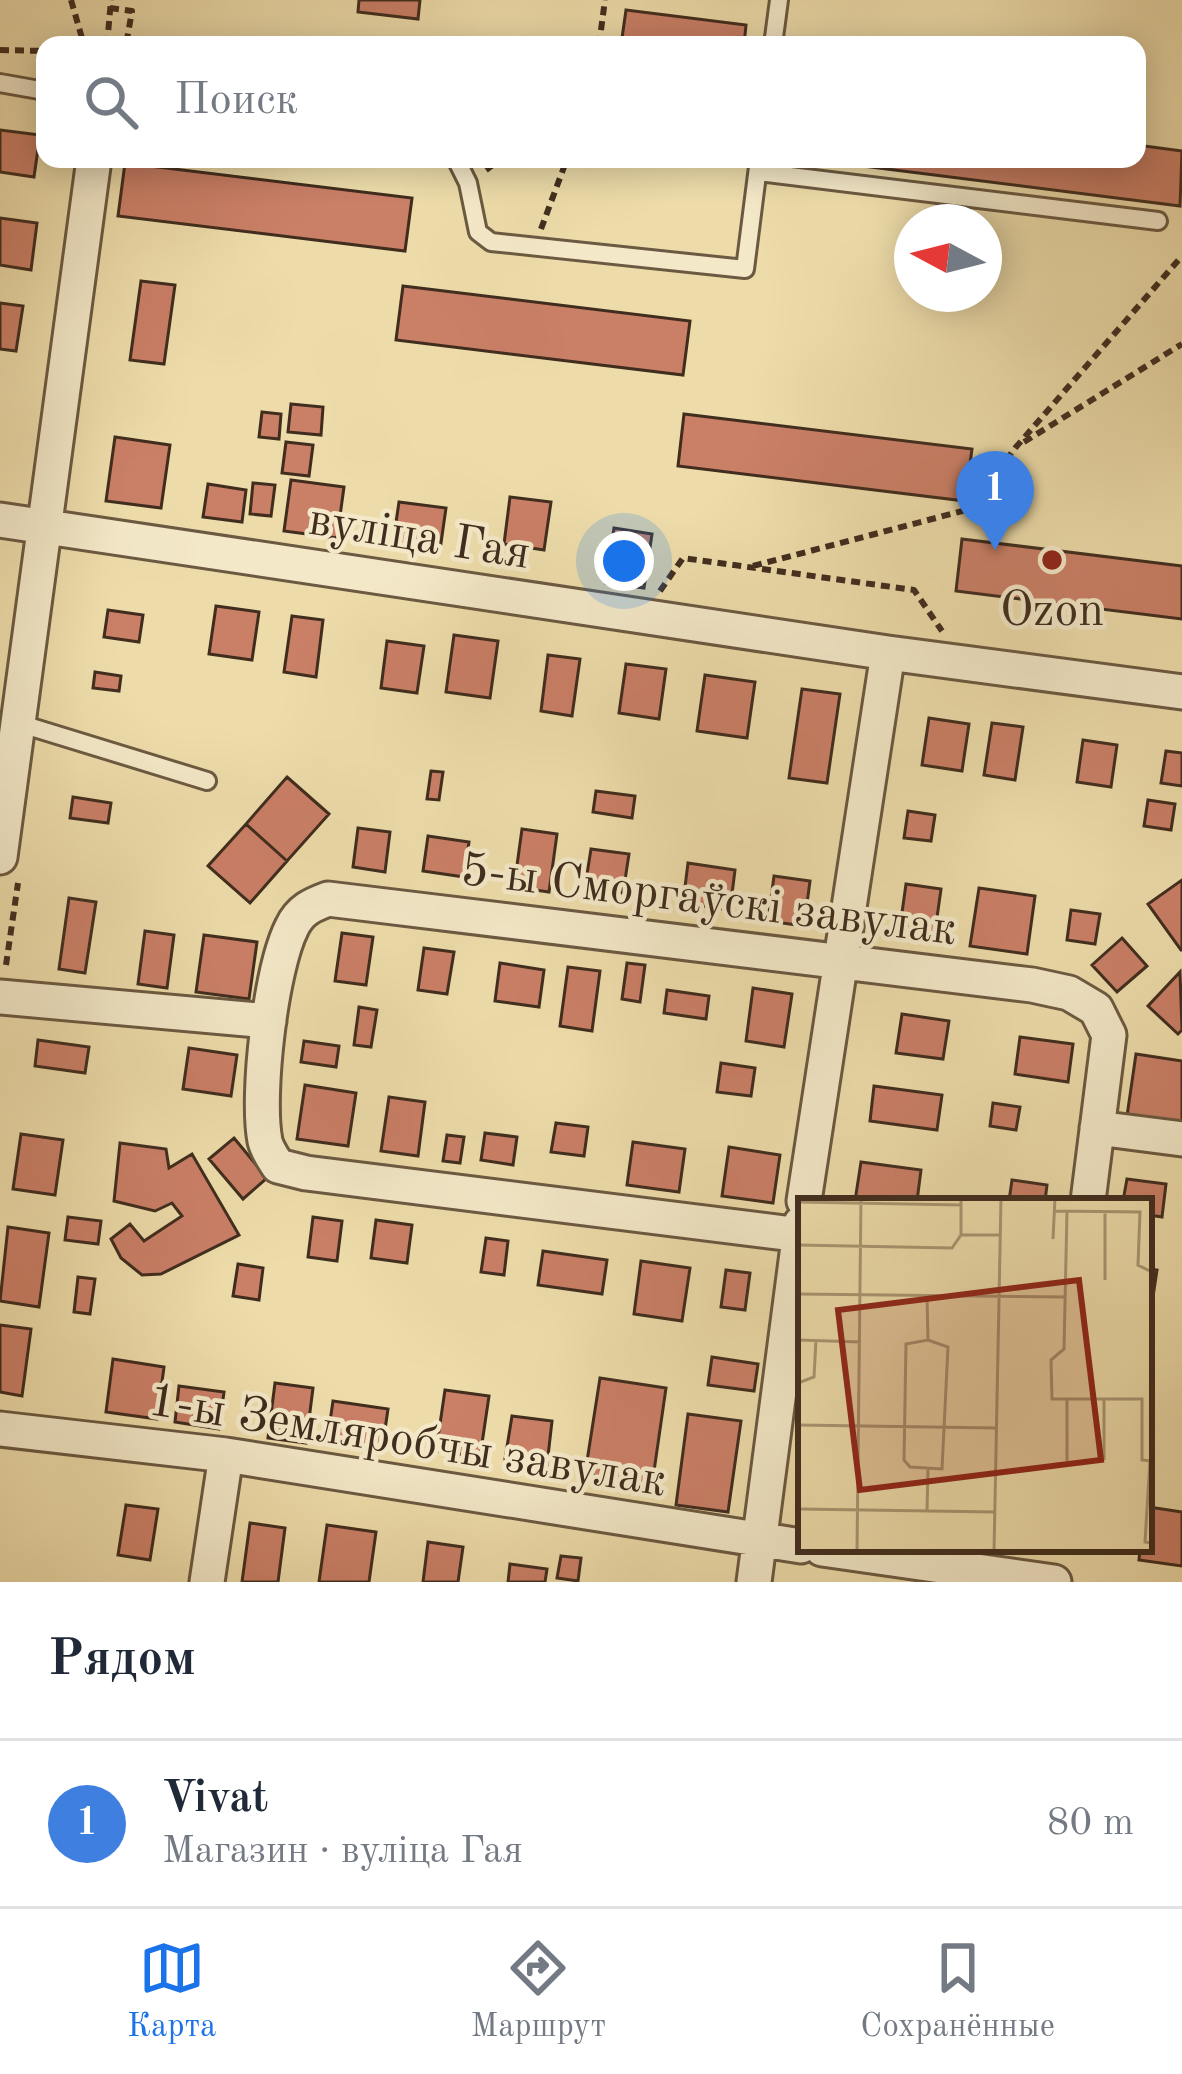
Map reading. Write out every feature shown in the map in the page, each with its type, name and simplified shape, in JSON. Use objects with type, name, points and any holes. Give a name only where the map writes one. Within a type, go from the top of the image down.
[{"type":"street","points":[[0,856],[93,168]]},
{"type":"street","name":"вуліца Гая","points":[[0,520],[888,653],[1182,692]]},
{"type":"street","points":[[804,1198],[888,653]]},
{"type":"street","name":"5-ы Сморгаўскі завулак","points":[[798,1231],[278,1166],[265,1146],[263,1108],[269,1021],[292,926],[304,908],[328,899],[1069,993],[1096,1009],[1108,1035],[1088,1198]]},
{"type":"street","points":[[0,998],[269,1021]]},
{"type":"street","points":[[1097,1128],[1182,1139]]},
{"type":"street","points":[[754,1582],[798,1246]]},
{"type":"street","name":"1-ы Земляробчы завулак","points":[[0,1429],[226,1455],[798,1546]]},
{"type":"street","points":[[207,1582],[226,1455]]},
{"type":"street","points":[[843,1552],[1054,1582]]},
{"type":"lane","points":[[774,36],[778,0]]},
{"type":"lane","points":[[0,83],[36,89]]},
{"type":"lane","points":[[461,168],[478,232],[491,242],[745,269],[759,168]]},
{"type":"lane","points":[[774,168],[1158,221]]},
{"type":"lane","points":[[19,723],[207,781]]},
{"type":"path","points":[[71,0],[81,36]]},
{"type":"path","points":[[599,36],[605,0]]},
{"type":"path","points":[[108,36],[111,4],[132,11],[128,36]]},
{"type":"path","points":[[0,50],[36,51]]},
{"type":"path","points":[[534,246],[564,168]]},
{"type":"path","points":[[750,567],[970,509],[1016,447],[1182,256]]},
{"type":"path","points":[[1016,447],[1182,344]]},
{"type":"path","points":[[655,598],[683,558],[914,590],[943,633]]},
{"type":"building","points":[[359,0],[420,0],[418,19],[358,12]]},
{"type":"building","points":[[626,10],[746,25],[745,36],[622,36]]},
{"type":"building","points":[[0,130],[36,134],[34,177],[0,172]]},
{"type":"building","points":[[1146,146],[1182,151],[1180,206],[878,168],[1146,168]]},
{"type":"building","points":[[124,168],[166,168],[412,198],[405,251],[118,216]]},
{"type":"building","points":[[0,218],[37,223],[31,270],[0,265]]},
{"type":"building","points":[[141,281],[175,285],[164,364],[130,360]]},
{"type":"building","points":[[403,286],[690,321],[683,375],[396,340]]},
{"type":"building","points":[[0,303],[23,306],[16,351],[0,349]]},
{"type":"building","points":[[291,404],[323,407],[321,435],[288,432]]},
{"type":"building","points":[[262,412],[281,414],[279,439],[259,437]]},
{"type":"building","points":[[684,414],[972,449],[965,501],[678,466]]},
{"type":"building","points":[[115,437],[170,445],[161,508],[106,501]]},
{"type":"building","points":[[286,442],[313,445],[309,476],[282,473]]},
{"type":"building","points":[[291,480],[344,487],[337,538],[284,531]]},
{"type":"building","points":[[253,483],[275,485],[271,516],[250,514]]},
{"type":"building","points":[[208,484],[246,490],[242,522],[203,517]]},
{"type":"building","points":[[510,497],[551,502],[544,550],[504,544]]},
{"type":"building","points":[[399,502],[446,508],[440,550],[393,543]]},
{"type":"building","points":[[614,528],[652,534],[644,588],[606,583]]},
{"type":"building","points":[[962,539],[1182,566],[1182,619],[956,591]]},
{"type":"building","points":[[216,606],[259,612],[252,660],[209,654]]},
{"type":"building","points":[[108,610],[143,615],[139,642],[104,637]]},
{"type":"building","points":[[292,616],[323,620],[316,677],[284,672]]},
{"type":"building","points":[[454,635],[498,641],[490,698],[446,692]]},
{"type":"building","points":[[387,641],[424,646],[417,693],[381,688]]},
{"type":"building","points":[[548,655],[580,659],[572,716],[541,711]]},
{"type":"building","points":[[626,664],[666,669],[659,719],[619,713]]},
{"type":"building","points":[[95,672],[121,676],[119,691],[93,688]]},
{"type":"building","points":[[705,675],[755,682],[747,738],[697,731]]},
{"type":"building","points":[[802,689],[840,694],[827,783],[789,778]]},
{"type":"building","points":[[929,718],[969,724],[962,771],[922,765]]},
{"type":"building","points":[[992,723],[1023,727],[1015,780],[984,775]]},
{"type":"building","points":[[1083,740],[1117,745],[1111,787],[1077,782]]},
{"type":"building","points":[[1166,751],[1182,753],[1182,786],[1161,783]]},
{"type":"building","points":[[431,771],[443,772],[439,800],[427,799]]},
{"type":"building","points":[[287,777],[329,814],[287,861],[246,824]]},
{"type":"building","points":[[596,791],[635,796],[632,818],[593,812]]},
{"type":"building","points":[[73,797],[111,803],[108,823],[70,818]]},
{"type":"building","points":[[1148,800],[1175,804],[1171,830],[1144,826]]},
{"type":"building","points":[[908,811],[935,815],[931,841],[904,838]]},
{"type":"building","points":[[246,824],[287,861],[250,903],[208,866]]},
{"type":"building","points":[[358,828],[390,832],[385,872],[353,867]]},
{"type":"building","points":[[522,829],[557,834],[549,892],[514,887]]},
{"type":"building","points":[[428,836],[469,842],[464,877],[423,871]]},
{"type":"building","points":[[591,849],[629,854],[623,893],[585,887]]},
{"type":"building","points":[[688,863],[735,870],[730,910],[683,903]]},
{"type":"building","points":[[774,876],[810,881],[804,926],[768,921]]},
{"type":"building","points":[[1182,880],[1182,950],[1181,950],[1148,904]]},
{"type":"building","points":[[906,884],[941,889],[934,939],[899,934]]},
{"type":"building","points":[[979,888],[1035,896],[1027,954],[970,946]]},
{"type":"building","points":[[69,898],[96,902],[85,973],[59,969]]},
{"type":"building","points":[[1071,910],[1100,914],[1095,944],[1067,940]]},
{"type":"building","points":[[145,931],[174,935],[167,988],[138,984]]},
{"type":"building","points":[[342,933],[373,937],[366,985],[335,981]]},
{"type":"building","points":[[204,935],[257,942],[249,999],[196,992]]},
{"type":"building","points":[[1122,938],[1147,966],[1117,992],[1092,965]]},
{"type":"building","points":[[424,948],[454,952],[447,994],[418,990]]},
{"type":"building","points":[[500,963],[544,970],[539,1007],[495,1001]]},
{"type":"building","points":[[627,963],[645,965],[640,1002],[622,999]]},
{"type":"building","points":[[568,967],[600,971],[592,1031],[560,1026]]},
{"type":"building","points":[[1180,972],[1182,1030],[1178,1034],[1148,1006]]},
{"type":"building","points":[[753,988],[792,994],[784,1047],[746,1041]]},
{"type":"building","points":[[667,990],[709,996],[706,1019],[664,1013]]},
{"type":"building","points":[[359,1007],[377,1010],[371,1047],[354,1045]]},
{"type":"building","points":[[902,1014],[949,1021],[943,1059],[896,1053]]},
{"type":"building","points":[[1020,1037],[1073,1044],[1068,1082],[1015,1074]]},
{"type":"building","points":[[38,1040],[89,1047],[85,1073],[35,1066]]},
{"type":"building","points":[[304,1041],[339,1046],[336,1067],[301,1062]]},
{"type":"building","points":[[189,1048],[237,1055],[231,1096],[183,1089]]},
{"type":"building","points":[[1136,1054],[1182,1061],[1182,1123],[1127,1116]]},
{"type":"building","points":[[721,1063],[755,1068],[751,1096],[717,1092]]},
{"type":"building","points":[[305,1085],[356,1093],[348,1146],[297,1139]]},
{"type":"building","points":[[874,1086],[942,1095],[937,1130],[870,1121]]},
{"type":"building","points":[[389,1097],[425,1102],[418,1156],[381,1151]]},
{"type":"building","points":[[993,1103],[1020,1107],[1016,1130],[990,1126]]},
{"type":"building","points":[[556,1123],[588,1127],[584,1156],[551,1152]]},
{"type":"building","points":[[485,1133],[517,1137],[513,1165],[481,1160]]},
{"type":"building","points":[[21,1134],[63,1140],[55,1195],[13,1189]]},
{"type":"building","points":[[447,1135],[464,1137],[460,1163],[443,1161]]},
{"type":"building","points":[[234,1138],[267,1178],[243,1199],[209,1159]]},
{"type":"building","points":[[633,1142],[685,1149],[679,1192],[627,1185]]},
{"type":"building","points":[[120,1143],[166,1149],[169,1168],[192,1154],[239,1235],[161,1274],[142,1275],[121,1258],[111,1239],[130,1224],[144,1241],[182,1216],[172,1203],[155,1211],[114,1201]]},
{"type":"building","points":[[729,1147],[780,1155],[773,1203],[722,1196]]},
{"type":"building","points":[[861,1162],[921,1170],[917,1198],[855,1198]]},
{"type":"building","points":[[1127,1179],[1166,1184],[1162,1217],[1152,1215],[1152,1198],[1124,1198]]},
{"type":"building","points":[[1012,1180],[1047,1185],[1045,1198],[1009,1198]]},
{"type":"building","points":[[68,1217],[101,1221],[98,1244],[65,1240]]},
{"type":"building","points":[[313,1217],[342,1221],[337,1261],[308,1257]]},
{"type":"building","points":[[376,1220],[412,1225],[407,1263],[371,1258]]},
{"type":"building","points":[[8,1227],[49,1233],[39,1307],[0,1301]]},
{"type":"building","points":[[486,1238],[508,1241],[504,1275],[481,1272]]},
{"type":"building","points":[[543,1251],[607,1260],[602,1294],[538,1285]]},
{"type":"building","points":[[641,1261],[690,1268],[682,1321],[634,1314]]},
{"type":"building","points":[[238,1264],[263,1268],[259,1300],[233,1296]]},
{"type":"building","points":[[726,1270],[750,1273],[745,1310],[721,1307]]},
{"type":"building","points":[[78,1277],[95,1279],[90,1314],[74,1312]]},
{"type":"building","points":[[0,1325],[31,1329],[22,1396],[0,1392]]},
{"type":"building","points":[[712,1357],[758,1364],[754,1391],[708,1385]]},
{"type":"building","points":[[113,1359],[164,1367],[157,1419],[106,1412]]},
{"type":"building","points":[[600,1378],[666,1388],[652,1485],[585,1474]]},
{"type":"building","points":[[275,1383],[313,1388],[306,1443],[268,1438]]},
{"type":"building","points":[[179,1386],[224,1392],[219,1429],[175,1422]]},
{"type":"building","points":[[445,1390],[489,1396],[480,1457],[436,1451]]},
{"type":"building","points":[[333,1401],[388,1409],[382,1450],[327,1442]]},
{"type":"building","points":[[688,1414],[741,1421],[728,1512],[676,1505]]},
{"type":"building","points":[[512,1416],[552,1421],[547,1465],[505,1459]]},
{"type":"building","points":[[126,1505],[158,1509],[150,1560],[118,1555]]},
{"type":"building","points":[[1152,1507],[1182,1512],[1182,1566],[1139,1560],[1140,1552],[1152,1552]]},
{"type":"building","points":[[250,1523],[285,1528],[278,1582],[242,1582]]},
{"type":"building","points":[[327,1525],[376,1532],[369,1582],[319,1582]]},
{"type":"building","points":[[428,1542],[463,1547],[458,1582],[423,1582]]},
{"type":"building","points":[[561,1556],[581,1558],[578,1581],[557,1578]]},
{"type":"building","points":[[510,1564],[547,1569],[545,1582],[508,1582]]},
{"type":"place","name":"Vivat","points":[[995,550]]},
{"type":"place","name":"Ozon","points":[[1052,560]]}]
